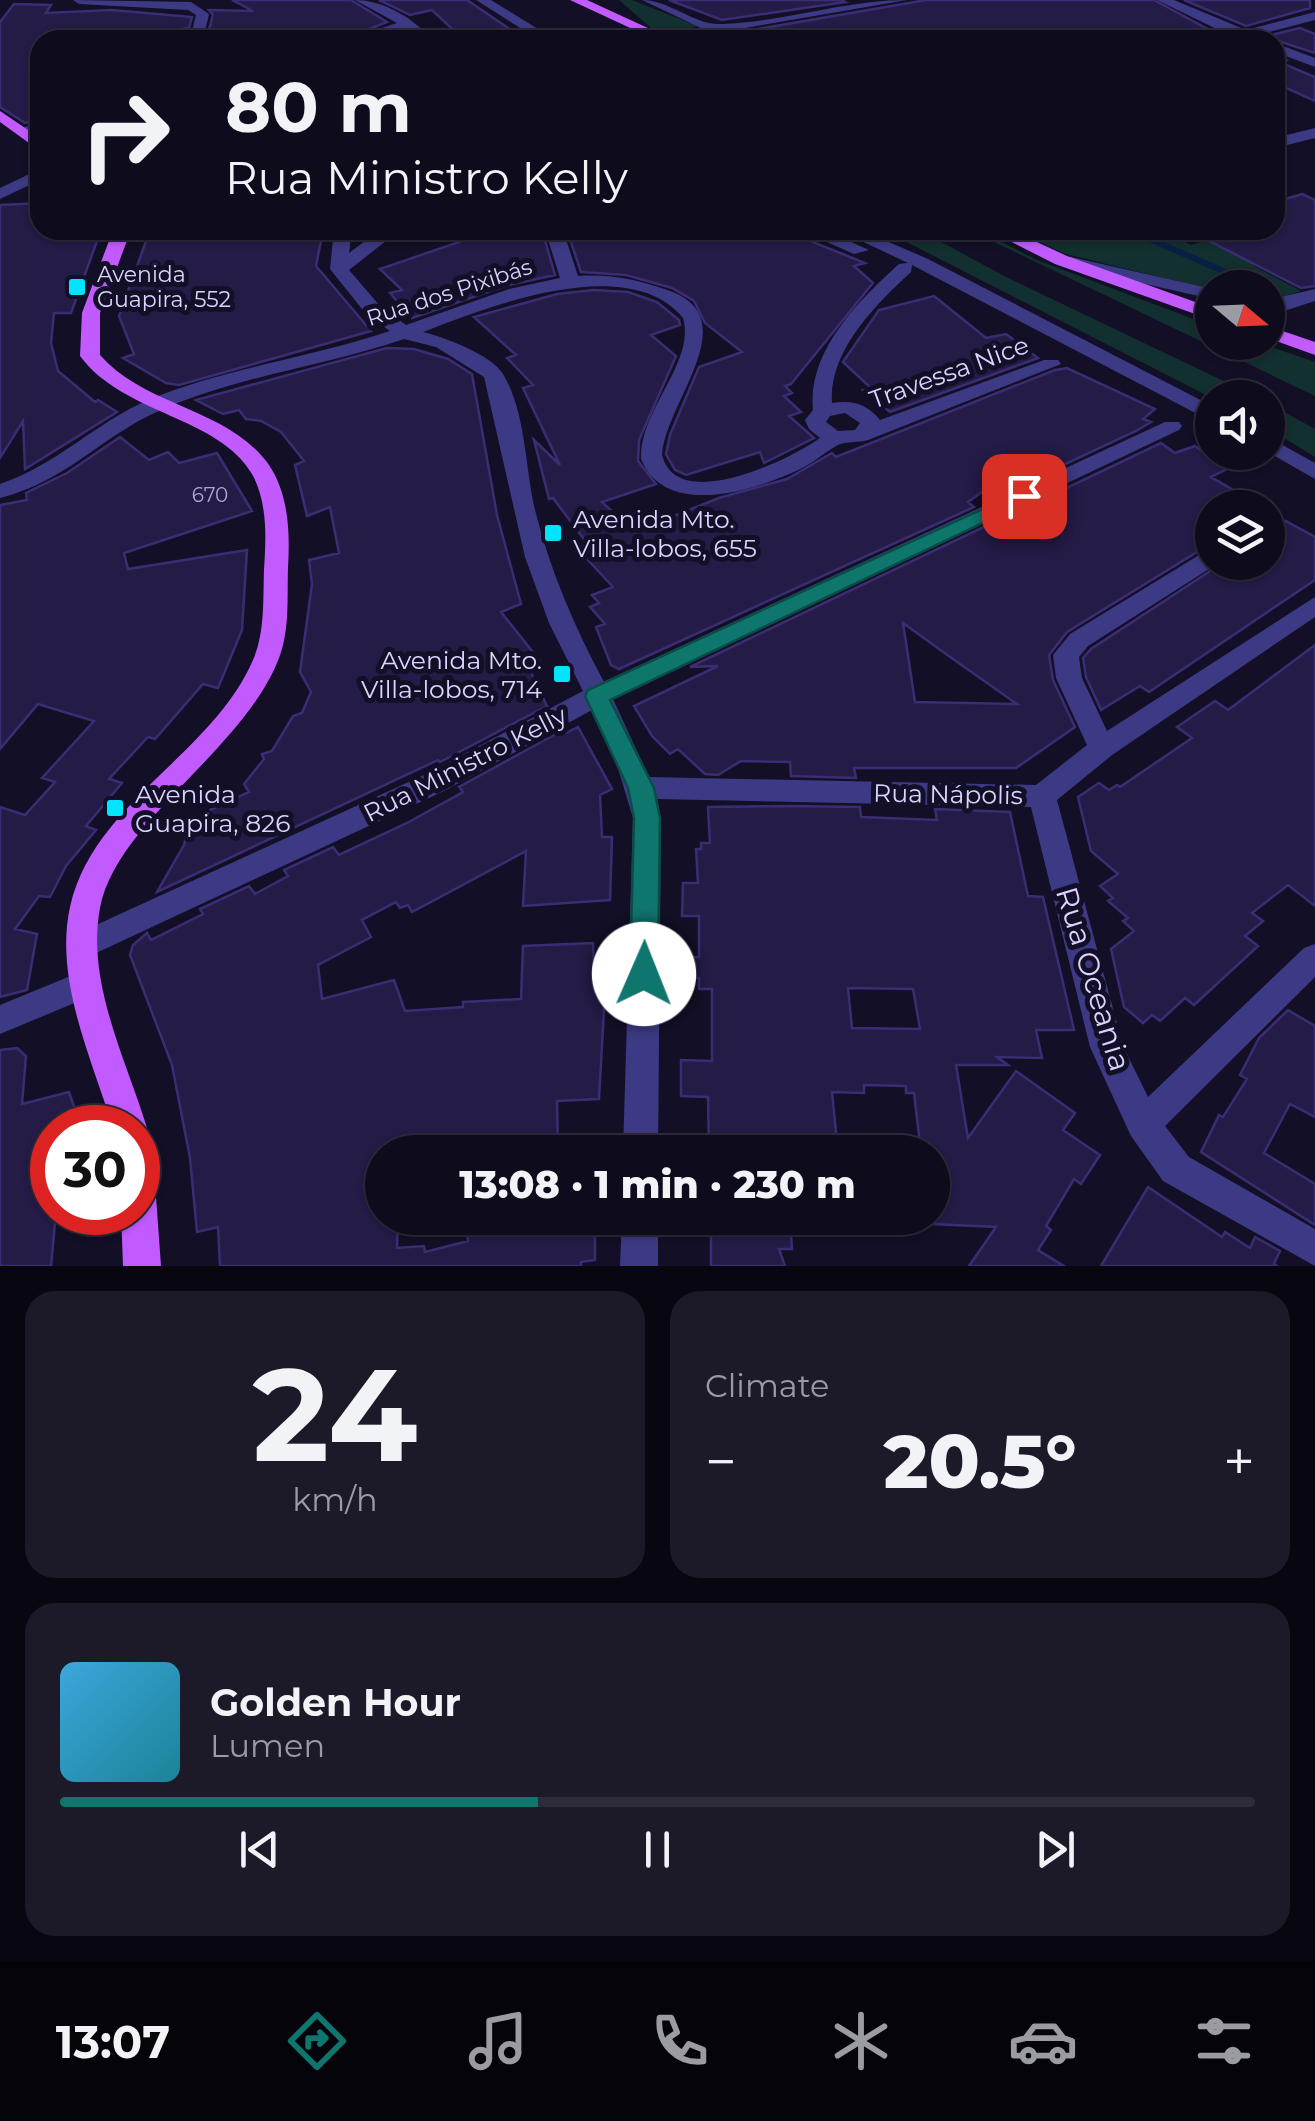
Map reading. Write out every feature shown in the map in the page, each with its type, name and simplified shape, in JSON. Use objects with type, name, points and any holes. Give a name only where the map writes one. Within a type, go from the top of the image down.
[{"type":"main road","points":[[576,0],[644,30]]},
{"type":"main road","points":[[612,0],[651,30]]},
{"type":"main road","points":[[0,115],[30,138]]},
{"type":"main road","points":[[118,240],[90,313],[88,346],[96,366],[121,385],[243,450],[268,483],[278,545],[271,642],[252,688],[232,720],[105,858],[85,904],[85,984],[123,1105]]},
{"type":"main road","points":[[1019,240],[1061,260],[1195,308]]},
{"type":"main road","points":[[1285,338],[1315,349]]},
{"type":"main road","points":[[140,1235],[142,1266]]},
{"type":"street","points":[[79,0],[146,1],[198,10],[203,14],[199,30]]},
{"type":"street","points":[[361,0],[415,30]]},
{"type":"street","points":[[385,0],[434,30]]},
{"type":"street","points":[[482,0],[532,30]]},
{"type":"street","points":[[648,0],[714,28]]},
{"type":"street","points":[[704,30],[901,0]]},
{"type":"street","points":[[1163,0],[1234,30]]},
{"type":"street","points":[[1260,30],[1315,16]]},
{"type":"street","points":[[388,30],[409,24]]},
{"type":"street","points":[[1285,50],[1315,63]]},
{"type":"street","points":[[21,131],[30,129]]},
{"type":"street","points":[[1285,141],[1315,133]]},
{"type":"street","points":[[0,194],[30,179]]},
{"type":"street","points":[[342,240],[339,269],[373,310],[405,333],[443,343],[493,374],[513,438],[519,490],[549,592],[571,649],[641,788],[647,818],[641,1135]]},
{"type":"street","points":[[339,269],[378,240]]},
{"type":"street","points":[[557,240],[571,283]]},
{"type":"street","points":[[834,240],[983,294]]},
{"type":"street","points":[[868,240],[983,294],[1195,405]]},
{"type":"street","points":[[872,255],[888,282]]},
{"type":"street","points":[[1061,260],[1195,290]]},
{"type":"street","points":[[823,411],[821,384],[832,357],[888,282],[905,268]]},
{"type":"street","name":"Rua dos Pixibás","points":[[0,490],[61,466],[157,404],[405,333],[474,306],[571,283],[608,282],[656,290],[686,307],[695,317],[694,346],[652,439],[651,458],[658,473],[675,483],[706,490],[729,486],[803,460],[834,438]]},
{"type":"street","points":[[1285,305],[1315,295]]},
{"type":"street","name":"Travessa Nice","points":[[834,438],[854,438],[1050,364]]},
{"type":"street","points":[[834,438],[816,425],[815,420],[823,411],[848,407],[863,413],[871,422],[868,432]]},
{"type":"street","name":"Rua Ministro Kelly","points":[[82,945],[436,782],[596,696],[1172,426]]},
{"type":"street","points":[[1285,453],[1315,472]]},
{"type":"street","points":[[1102,748],[1069,678],[1066,655],[1079,640],[1195,568]]},
{"type":"street","name":"Rua Nápolis","points":[[641,788],[1042,796],[1102,748],[1315,605]]},
{"type":"street","name":"Rua Oceania","points":[[1042,796],[1107,1048],[1143,1124],[1176,1169],[1315,1249]]},
{"type":"street","points":[[1143,1124],[1315,958]]},
{"type":"street","points":[[0,1020],[85,984]]},
{"type":"street","points":[[639,1266],[640,1235]]},
{"type":"green space","points":[[619,0],[632,0],[698,26],[684,30],[651,28]]},
{"type":"green space","points":[[903,240],[938,240],[1221,380],[1195,380],[1195,389]]},
{"type":"green space","points":[[990,240],[998,240],[1037,260],[1195,320],[1195,338]]},
{"type":"green space","points":[[1035,240],[1182,240],[1191,245],[1207,240],[1277,240],[1281,255],[1254,266],[1262,270],[1195,270],[1195,286],[1066,254]]},
{"type":"green space","points":[[1285,282],[1301,291],[1285,296]]},
{"type":"green space","points":[[1285,352],[1315,362],[1315,396],[1240,360],[1285,360]]},
{"type":"green space","points":[[1285,412],[1315,429],[1315,457],[1285,438]]},
{"type":"building","points":[[232,0],[351,0],[387,22],[367,30],[209,30],[213,15],[209,10],[253,11]]},
{"type":"building","points":[[379,0],[467,0],[511,30],[453,30],[432,10],[410,15]]},
{"type":"building","points":[[669,0],[841,0],[845,2],[722,20]]},
{"type":"building","points":[[926,0],[1154,0],[1209,30],[1132,30],[753,30]]},
{"type":"building","points":[[1184,0],[1310,0],[1310,8],[1246,26]]},
{"type":"building","points":[[14,4],[51,5],[46,13],[112,10],[192,17],[189,28],[174,30],[30,30],[30,122],[25,123],[0,107],[0,22]]},
{"type":"building","points":[[1300,28],[1315,34],[1315,53],[1285,43],[1285,32]]},
{"type":"building","points":[[1285,64],[1315,77],[1315,101],[1285,88]]},
{"type":"building","points":[[1302,194],[1315,200],[1315,286],[1301,288],[1285,280],[1285,270],[1266,270],[1207,240],[1285,240],[1285,199]]},
{"type":"building","points":[[30,204],[30,240],[97,240],[71,313],[54,313],[51,343],[58,371],[95,402],[98,400],[117,412],[25,469],[23,421],[0,458],[0,205]]},
{"type":"building","points":[[146,240],[321,240],[316,266],[371,331],[179,385],[166,383],[123,358],[134,354],[119,316]]},
{"type":"building","points":[[465,240],[545,240],[555,275],[508,285],[412,318],[390,293],[402,290],[380,269]]},
{"type":"building","points":[[570,240],[808,240],[865,263],[854,266],[873,283],[791,384],[785,386],[792,393],[784,396],[801,412],[789,416],[814,438],[764,463],[760,452],[686,475],[675,470],[666,454],[699,367],[742,352],[705,323],[694,301],[672,288],[626,275],[581,272]]},
{"type":"building","points":[[628,292],[657,302],[680,325],[651,335],[676,356],[639,440],[638,461],[656,484],[602,502],[634,532],[719,498],[787,479],[832,453],[836,457],[1055,370],[1067,368],[1155,409],[1143,419],[1151,422],[1136,431],[1012,489],[997,481],[968,502],[974,507],[619,669],[611,665],[596,627],[605,624],[590,607],[599,603],[592,595],[613,587],[575,546],[586,542],[553,498],[549,499],[534,440],[560,465],[523,388],[533,385],[507,358],[516,355],[474,317],[557,294]]},
{"type":"building","points":[[934,296],[986,338],[1006,334],[1038,358],[890,412],[863,390],[871,388],[843,362],[879,310]]},
{"type":"building","points":[[387,348],[414,349],[448,359],[472,374],[497,515],[521,604],[501,612],[540,661],[528,666],[547,706],[440,762],[157,892],[184,845],[191,817],[207,816],[210,810],[249,792],[244,784],[264,759],[262,754],[272,751],[293,716],[302,713],[311,692],[300,672],[312,584],[309,560],[339,553],[330,507],[307,516],[295,465],[304,461],[281,432],[261,421],[246,419],[239,410],[223,414],[196,400]]},
{"type":"building","points":[[120,437],[149,460],[168,452],[179,463],[217,453],[252,511],[124,553],[128,569],[247,550],[242,630],[218,688],[203,684],[155,739],[148,737],[109,779],[122,783],[86,826],[96,830],[66,866],[50,897],[39,896],[15,929],[37,934],[27,990],[0,997],[0,807],[25,815],[55,782],[42,778],[94,721],[38,704],[0,749],[0,505],[27,500],[26,493],[67,473]]},
{"type":"building","points":[[1161,443],[1175,453],[1195,446],[1195,470],[1225,470],[1211,477],[1233,490],[1195,490],[1195,553],[1067,632],[1049,655],[1053,680],[1075,727],[1016,768],[854,768],[856,778],[791,776],[790,762],[741,761],[718,775],[705,774],[678,749],[670,754],[652,736],[634,706],[718,666],[690,667],[992,523],[1000,530],[1053,510],[1037,502]],"holes":[[[903,623],[1017,704],[915,702]]]},
{"type":"building","points":[[1285,522],[1315,537],[1315,580],[1149,692],[1140,686],[1101,710],[1086,677],[1083,658],[1091,649],[1196,580],[1285,580]]},
{"type":"building","points":[[1315,645],[1315,906],[1288,885],[1252,913],[1263,921],[1245,936],[1258,946],[1194,1005],[1185,998],[1160,1021],[1152,1015],[1143,1023],[1124,1007],[1111,949],[1134,931],[1123,921],[1128,918],[1108,901],[1113,898],[1100,886],[1118,874],[1091,851],[1078,797],[1099,783],[1109,790],[1120,787],[1192,738],[1177,727],[1215,701],[1228,710]]},
{"type":"building","points":[[578,727],[612,789],[600,795],[602,837],[612,837],[610,900],[523,906],[526,851],[412,912],[408,905],[400,908],[396,902],[362,920],[371,937],[318,965],[322,999],[394,980],[405,1011],[463,1007],[463,1002],[521,999],[523,946],[593,943],[595,992],[605,992],[599,1099],[557,1101],[558,1135],[365,1135],[365,1235],[397,1235],[397,1248],[424,1246],[425,1252],[468,1241],[467,1235],[595,1235],[595,1260],[581,1262],[581,1266],[220,1266],[218,1227],[197,1232],[190,1158],[172,1065],[130,955],[133,945],[147,933],[151,940],[203,914],[200,909],[249,886],[255,894],[288,876],[284,870],[333,847],[339,855],[407,823],[463,792],[459,787],[563,730],[566,733]]},
{"type":"building","points":[[708,807],[860,807],[861,817],[937,820],[935,809],[1010,812],[1028,896],[1043,897],[1074,1030],[1036,1030],[1042,1058],[997,1057],[1008,1065],[956,1065],[968,1138],[1016,1071],[1075,1113],[1063,1130],[1100,1155],[1081,1184],[1074,1179],[1046,1226],[1051,1230],[1038,1250],[1064,1266],[969,1266],[996,1227],[950,1225],[950,1135],[919,1135],[914,1093],[906,1093],[906,1086],[864,1085],[864,1093],[832,1092],[836,1135],[709,1135],[708,1097],[681,1096],[681,1060],[712,1061],[712,989],[699,989],[699,978],[682,978],[682,957],[699,957],[699,916],[682,916],[683,883],[698,883],[696,849],[701,849],[701,843],[710,843]],"holes":[[[848,988],[913,989],[920,1029],[852,1028]]]},
{"type":"building","points":[[1288,1010],[1315,1026],[1315,1117],[1290,1104],[1264,1153],[1315,1184],[1315,1225],[1201,1152],[1219,1115],[1223,1117],[1247,1079],[1240,1075],[1259,1038]]},
{"type":"building","points":[[17,1048],[26,1056],[22,1104],[69,1092],[73,1105],[30,1105],[30,1235],[54,1235],[51,1266],[0,1266],[0,1050]]},
{"type":"building","points":[[1148,1187],[1222,1237],[1225,1232],[1250,1248],[1255,1237],[1280,1251],[1274,1264],[1277,1266],[1101,1266]]},
{"type":"building","points":[[711,1235],[791,1235],[792,1249],[779,1249],[785,1266],[711,1266]]},
{"type":"waterway","points":[[1152,240],[1221,270]]},
{"type":"place","name":"Avenida Guapira, 552","points":[[77,287]]},
{"type":"place","name":"Avenida Mto. Villa-lobos, 655","points":[[553,533]]},
{"type":"place","name":"Avenida Mto. Villa-lobos, 714","points":[[562,674]]},
{"type":"place","name":"Avenida Guapira, 826","points":[[115,808]]},
{"type":"route","points":[[644,974],[647,818],[641,788],[596,696],[1024,496]]}]
